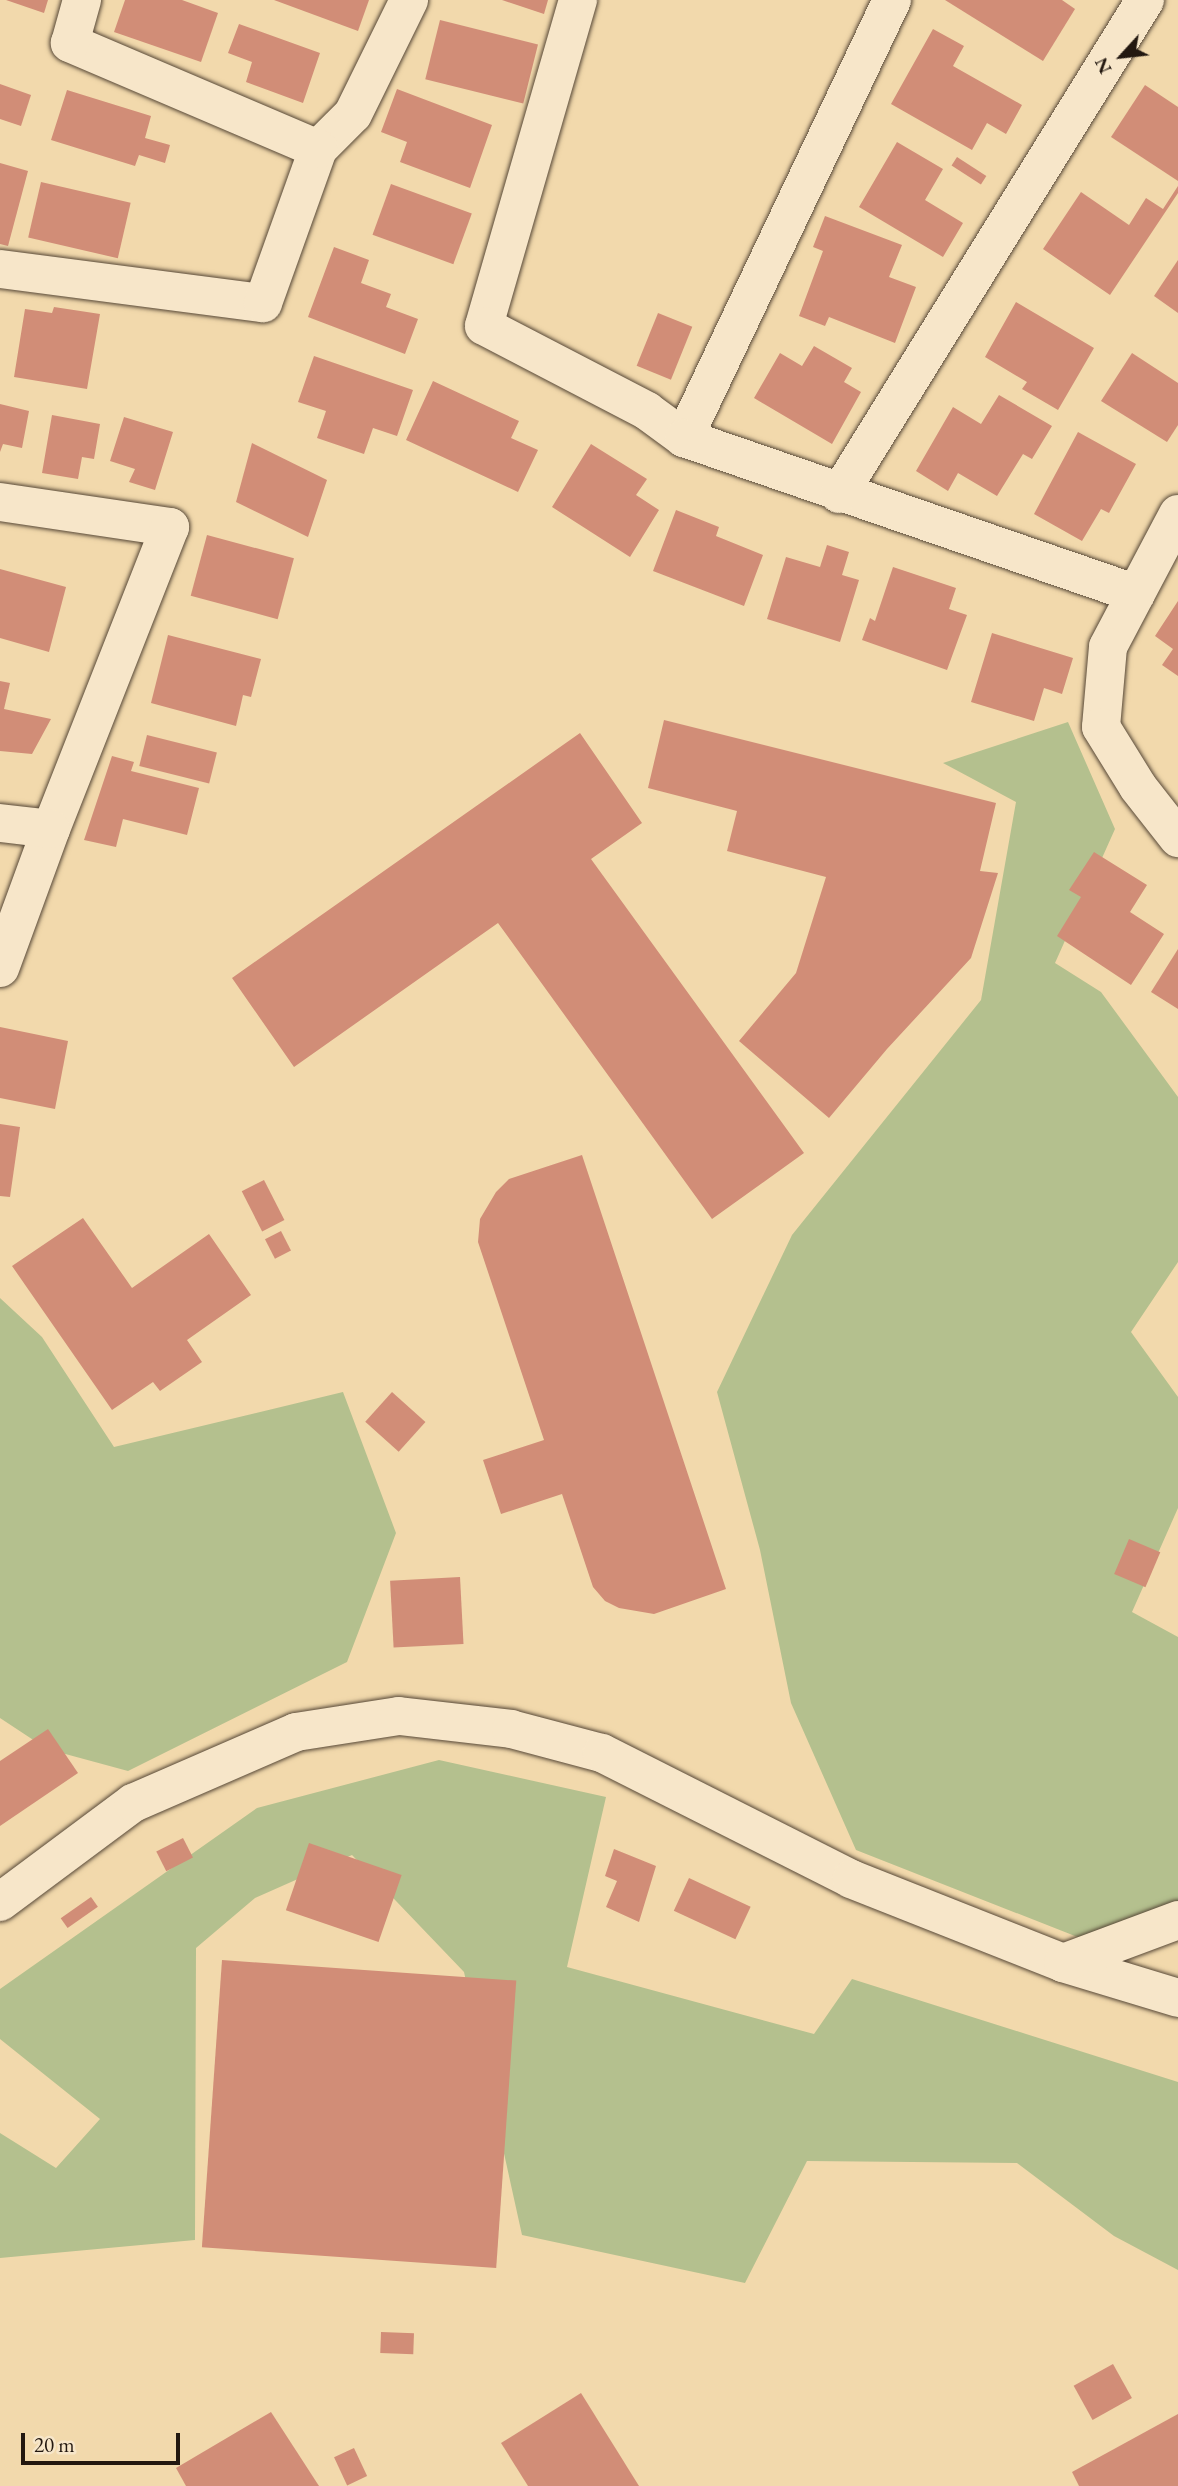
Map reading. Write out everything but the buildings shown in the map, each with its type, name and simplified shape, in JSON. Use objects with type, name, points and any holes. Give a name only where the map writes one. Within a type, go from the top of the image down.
[{"type":"street","points":[[82,0],[70,43],[318,149]]},
{"type":"street","points":[[0,269],[263,303],[318,149],[353,114],[409,0]]},
{"type":"street","points":[[578,0],[484,326],[647,411],[684,438],[839,494],[1136,594]]},
{"type":"street","points":[[684,438],[892,0]]},
{"type":"street","points":[[839,494],[1145,0]]},
{"type":"street","points":[[0,502],[170,527],[51,829],[0,968]]},
{"type":"street","points":[[1178,514],[1108,647],[1101,727],[1138,787],[1178,838]]},
{"type":"street","points":[[0,823],[51,829]]},
{"type":"street","points":[[0,1902],[133,1803],[296,1732],[399,1716],[511,1728],[602,1754],[851,1879],[1063,1963],[1178,1998]]},
{"type":"street","points":[[1063,1963],[1178,1920]]},
{"type":"green space","points":[[1068,722],[1115,829],[1055,963],[1101,992],[1178,1097],[1178,1262],[1131,1332],[1178,1397],[1178,1508],[1132,1612],[1178,1637],[1178,1924],[1108,1949],[856,1850],[791,1703],[760,1550],[717,1392],[792,1235],[981,1000],[1016,802],[943,763]]},
{"type":"green space","points":[[0,1298],[42,1337],[114,1447],[343,1392],[396,1533],[347,1662],[128,1771],[47,1749],[0,1718]]},
{"type":"green space","points":[[439,1760],[606,1797],[567,1967],[814,2034],[852,1979],[1178,2082],[1178,2270],[1114,2236],[1017,2163],[807,2161],[745,2283],[522,2235],[464,1972],[352,1855],[255,1898],[196,1948],[195,2240],[0,2258],[0,2133],[56,2168],[100,2119],[0,2039],[0,1989],[257,1808]]}]
